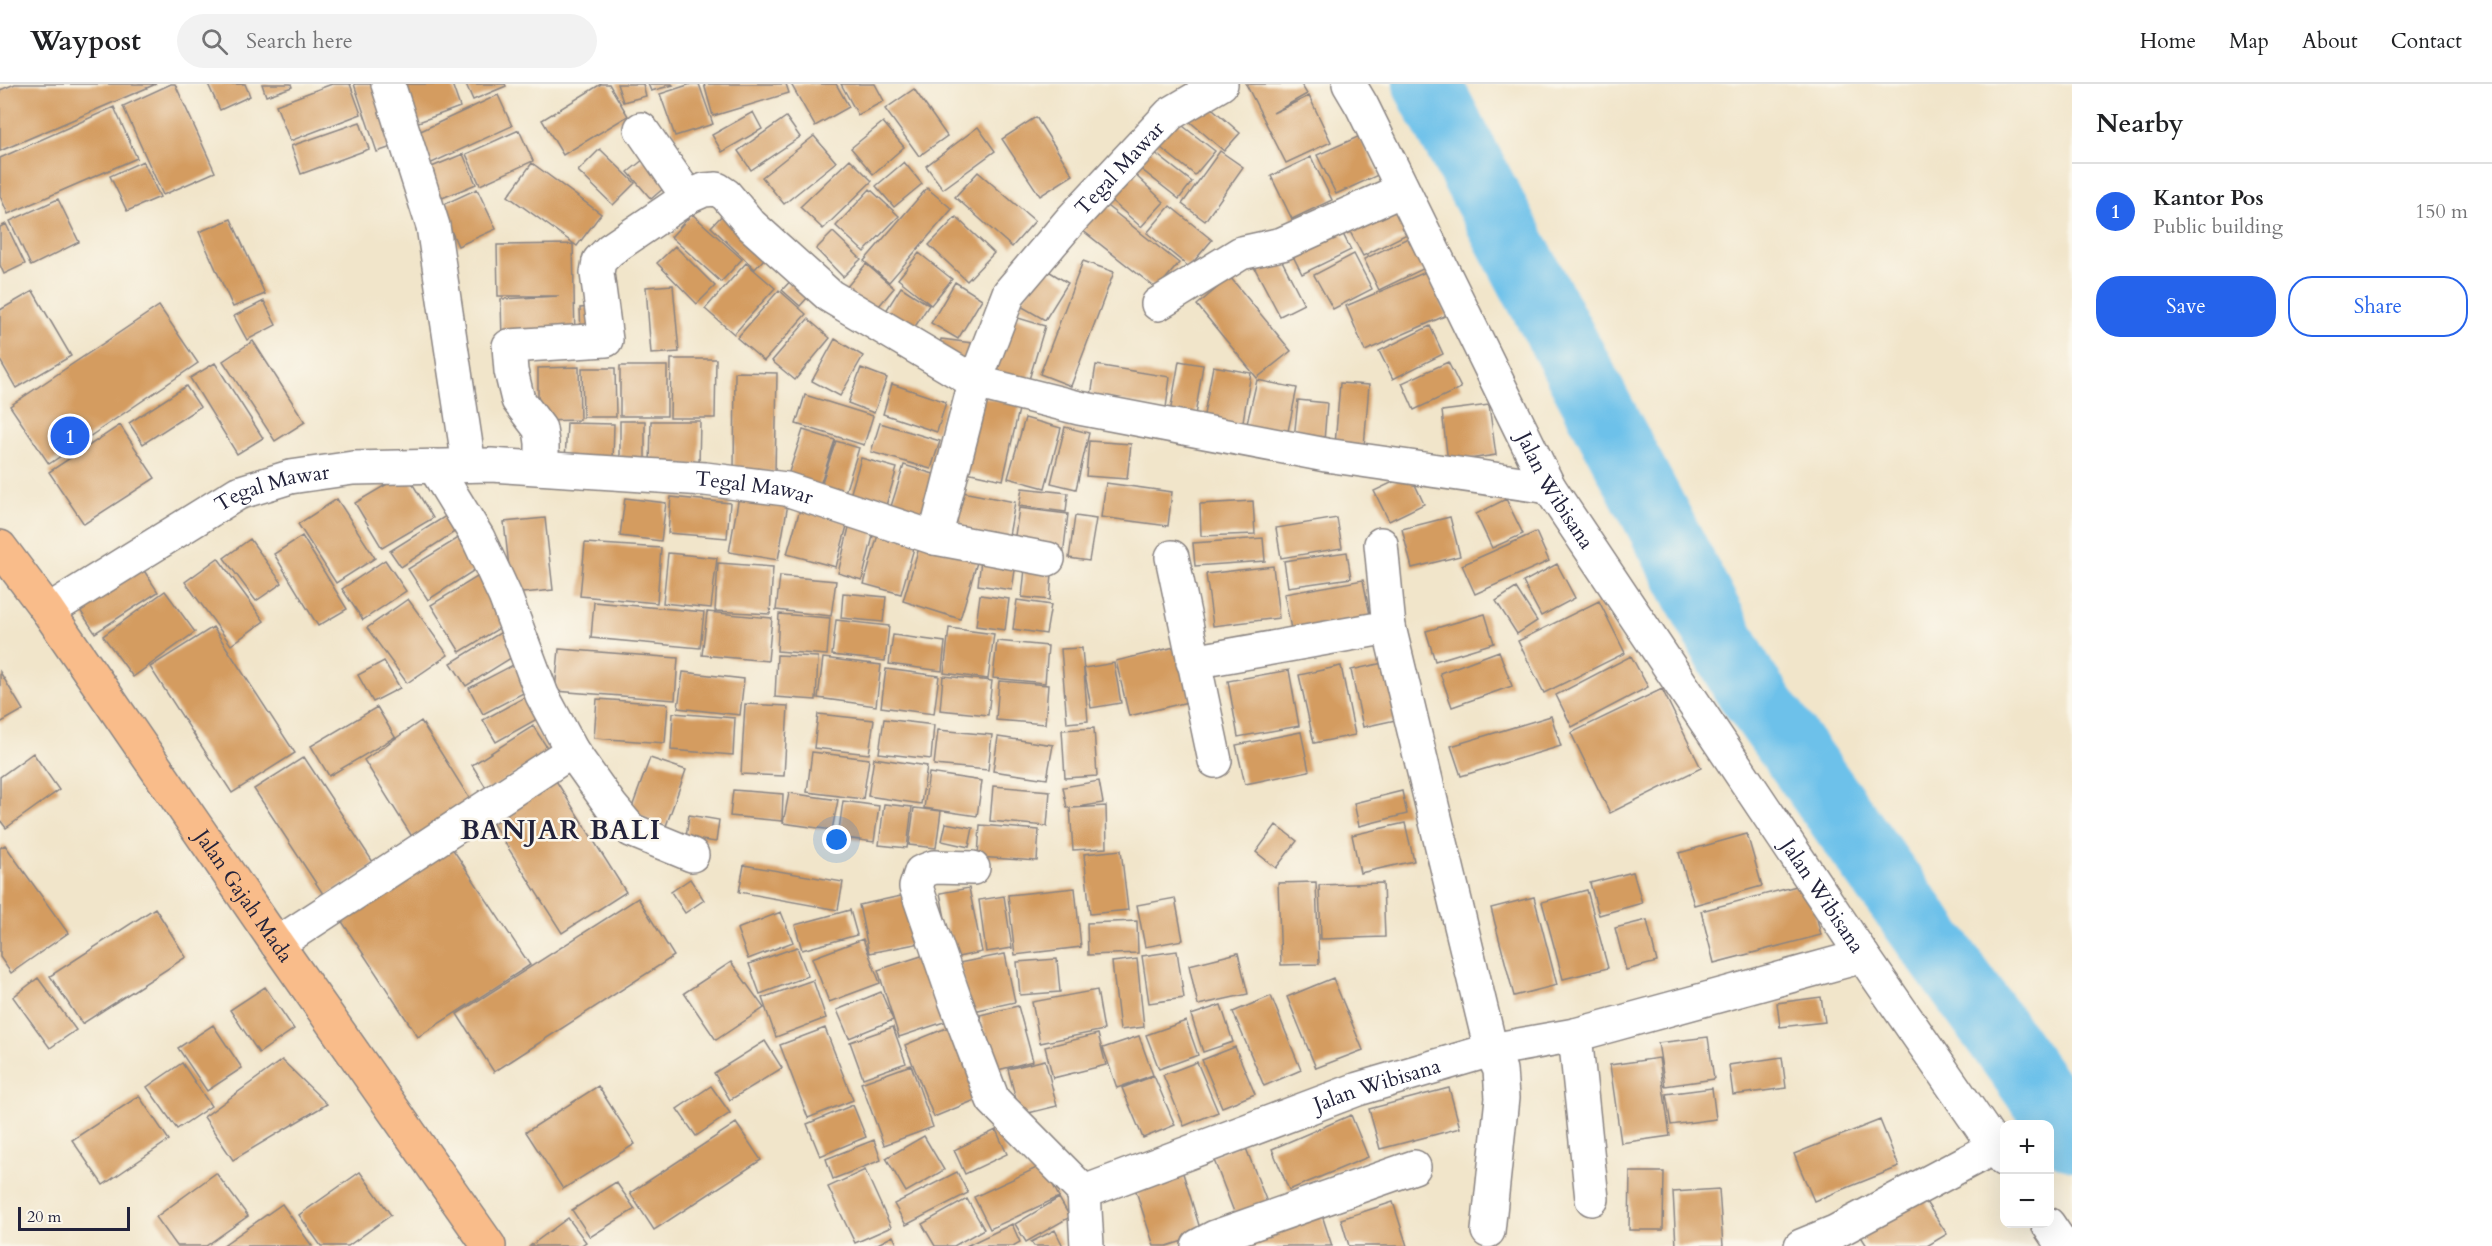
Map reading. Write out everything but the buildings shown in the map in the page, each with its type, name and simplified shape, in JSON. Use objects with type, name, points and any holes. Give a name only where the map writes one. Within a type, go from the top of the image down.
[{"type":"highway","name":"Jalan Gajah Mada","points":[[0,547],[48,611],[277,944],[489,1246]]},
{"type":"street","points":[[388,84],[433,226],[469,465]]},
{"type":"street","name":"Tegal Mawar","points":[[48,611],[238,493],[290,477],[353,468],[469,465],[705,479],[786,489],[935,538],[975,382],[1009,293],[1071,220],[1170,114],[1221,84]]},
{"type":"street","name":"Jalan Wibisana","points":[[1084,1192],[1342,1094],[1491,1050],[1575,1035],[1863,956],[1549,487],[1362,105],[1349,84]]},
{"type":"street","points":[[641,129],[688,197]]},
{"type":"street","points":[[542,468],[540,429],[518,400],[511,371],[509,346],[606,340],[597,273],[599,261],[610,250],[688,197],[704,190],[717,189],[726,195],[751,225],[830,296],[975,382],[1079,408],[1326,455],[1549,487]]},
{"type":"street","points":[[1158,304],[1241,253],[1282,244],[1402,190]]},
{"type":"street","points":[[434,466],[478,538],[505,596],[542,695],[572,751],[631,830],[693,855]]},
{"type":"street","points":[[935,538],[1048,559]]},
{"type":"street","points":[[1381,544],[1389,627],[1491,1050],[1500,1070],[1502,1098],[1488,1231]]},
{"type":"street","points":[[1172,557],[1215,761]]},
{"type":"street","points":[[1194,662],[1389,627]]},
{"type":"street","points":[[277,944],[572,751]]},
{"type":"street","points":[[973,868],[934,867],[921,872],[916,886],[955,1000],[993,1100],[1084,1192],[1087,1246]]},
{"type":"street","points":[[1801,1246],[2000,1154],[1863,956]]},
{"type":"street","points":[[1575,1035],[1592,1199]]},
{"type":"street","points":[[1198,1246],[1226,1233],[1414,1167]]},
{"type":"street","points":[[2051,1228],[2063,1246]]},
{"type":"waterway","points":[[1427,84],[1744,682],[2072,1137]]},
{"type":"place","name":"Kantor Pos","points":[[70,436]]},
{"type":"district","name":"BANJAR BALI","points":[[561,830]]}]
